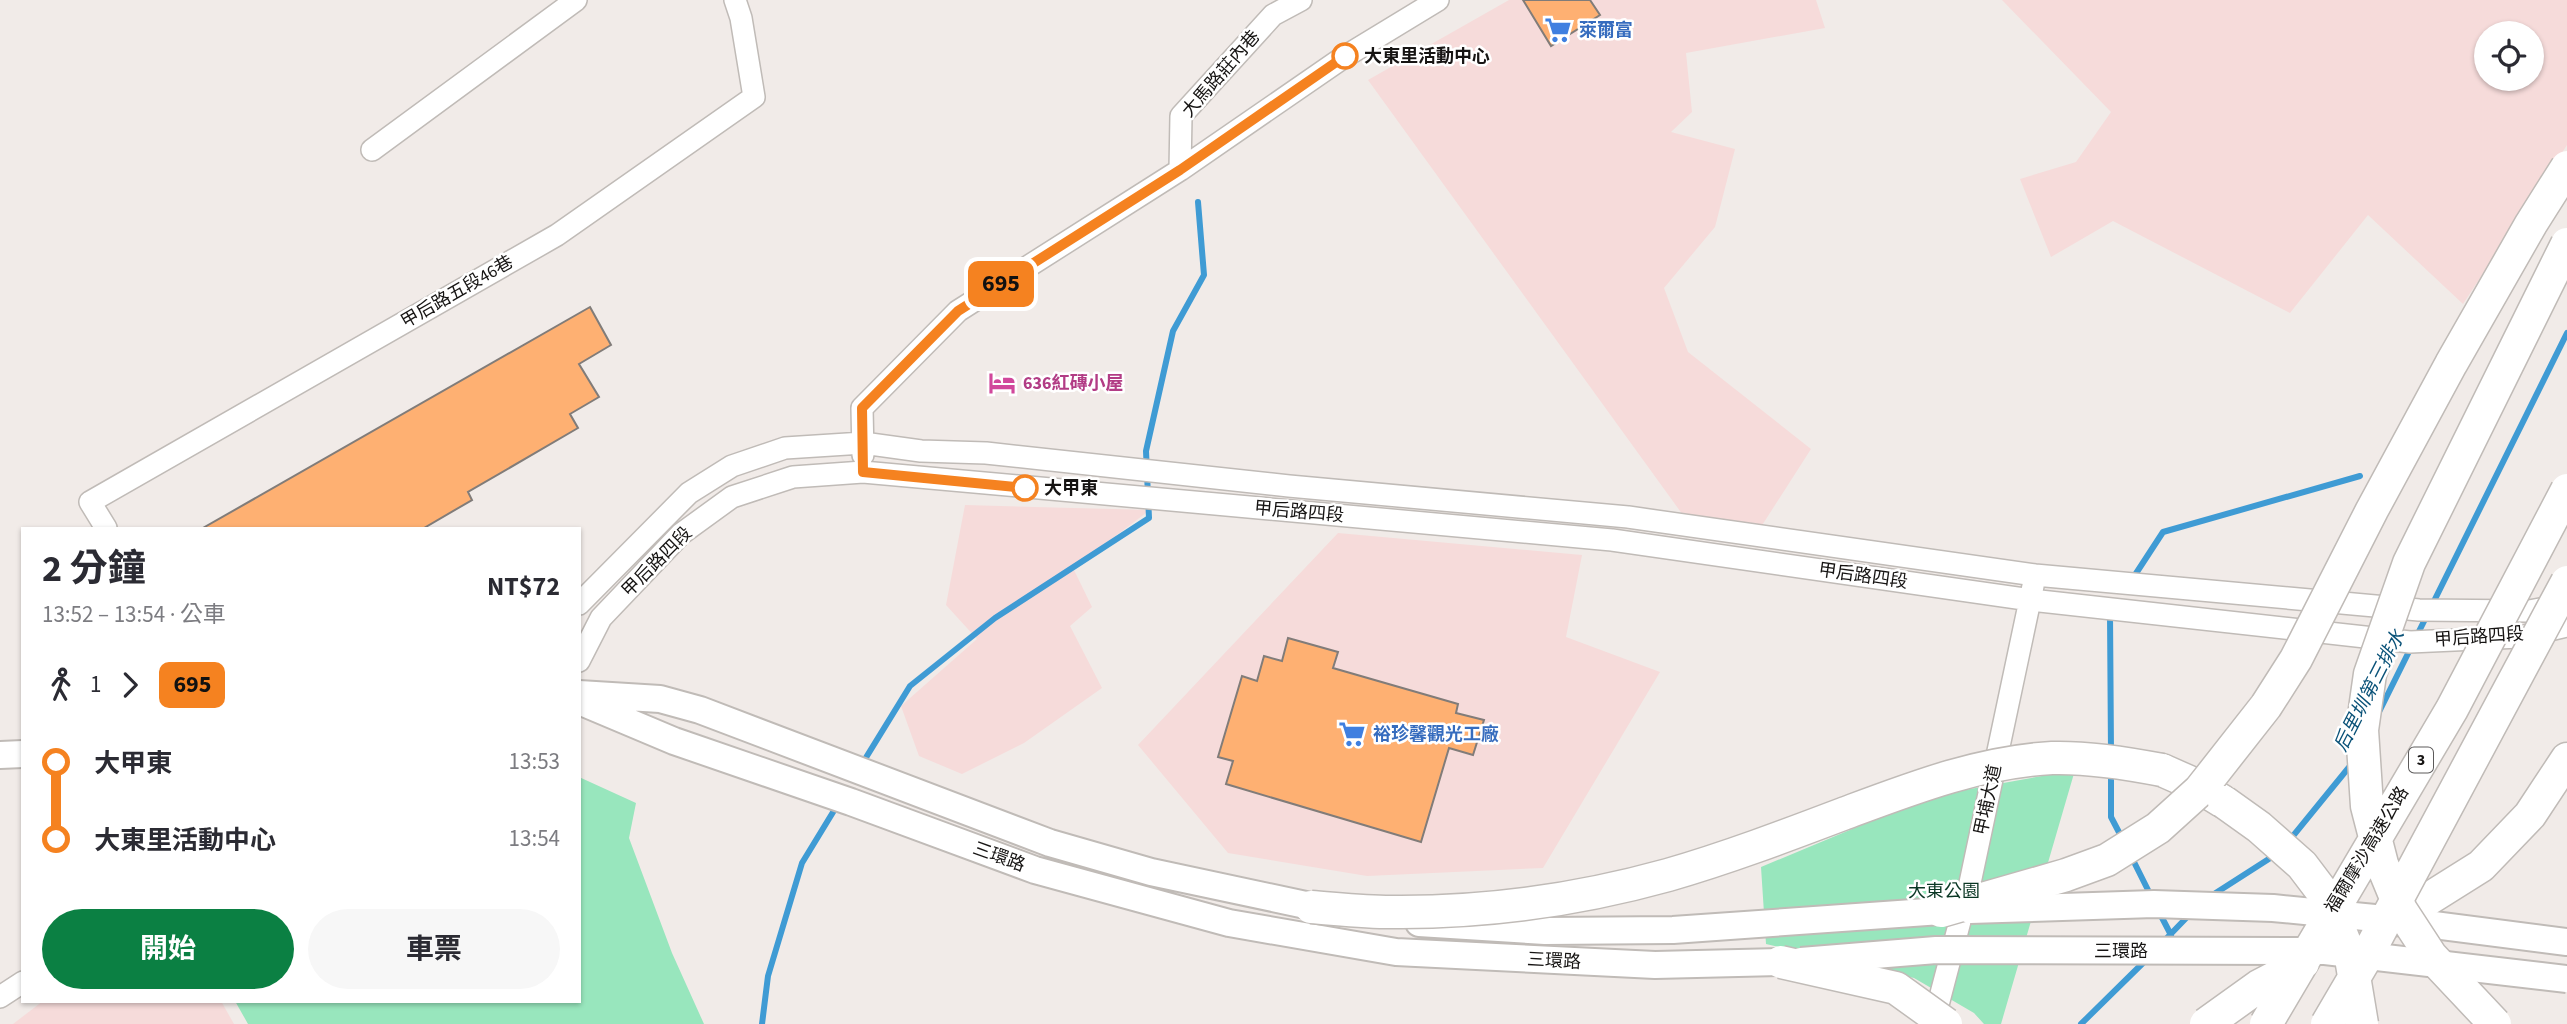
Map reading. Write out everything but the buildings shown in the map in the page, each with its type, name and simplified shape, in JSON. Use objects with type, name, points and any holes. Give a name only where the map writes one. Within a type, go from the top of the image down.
[{"type":"highway","points":[[1941,911],[2066,875],[2107,860],[2158,828],[2200,790],[2258,717],[2296,659],[2451,364],[2530,224],[2567,167]]},
{"type":"highway","points":[[2495,1024],[2431,956],[2401,910],[2382,864],[2367,806],[2362,730],[2370,674],[2409,563],[2567,244]]},
{"type":"highway","name":"福爾摩沙高速公路","points":[[2266,1024],[2452,709],[2567,490]]},
{"type":"highway","points":[[2327,1024],[2567,582]]},
{"type":"highway","points":[[1311,907],[1390,912],[1480,910],[1576,897],[1667,875],[1750,849],[1920,785],[1993,765],[2053,758],[2120,762],[2162,770],[2196,785],[2259,827],[2302,865],[2327,898],[2351,957],[2362,1024]]},
{"type":"highway","points":[[2395,920],[2481,866],[2530,815],[2567,759]]},
{"type":"highway","points":[[2206,1024],[2259,986],[2325,951]]},
{"type":"highway","points":[[1781,962],[1896,988],[1946,1024]]},
{"type":"main road","name":"三環路","points":[[581,695],[630,708],[674,741],[851,802],[1035,870],[1229,923],[1396,952],[1654,965],[1781,962],[1936,950],[2325,951],[2567,979]]},
{"type":"main road","name":"三環路","points":[[581,701],[630,708],[660,699],[700,710],[1051,843],[1151,872],[1311,907],[1430,925],[1545,932],[1673,930],[1941,911],[2154,904],[2273,908],[2567,942]]},
{"type":"main road","points":[[0,755],[21,754]]},
{"type":"main road","points":[[2325,951],[2395,920]]},
{"type":"street","points":[[372,150],[576,0]]},
{"type":"street","name":"甲后路五段46巷","points":[[105,527],[90,502],[557,234],[754,97],[741,18],[735,0]]},
{"type":"street","name":"大馬路莊內巷","points":[[1180,170],[1181,116],[1273,15],[1301,0]]},
{"type":"street","points":[[863,472],[862,408],[958,311],[1180,170],[1341,59],[1438,0]]},
{"type":"street","name":"甲后路四段","points":[[581,602],[689,493],[732,467],[785,448],[863,443],[921,451],[986,453],[1289,486],[1628,517],[2035,575],[2420,610],[2529,611],[2567,604]]},
{"type":"street","name":"甲后路四段","points":[[581,657],[601,618],[681,534],[732,497],[793,477],[863,472],[1612,540],[2031,600],[2410,642],[2520,637],[2567,626]]},
{"type":"street","name":"甲埔大道","points":[[1933,1024],[1970,883],[2035,575]]},
{"type":"street","points":[[0,997],[21,983]]},
{"type":"shaded area","points":[[1509,0],[1816,0],[1825,28],[1686,53],[1692,112],[1671,132],[1735,149],[1715,227],[1664,288],[1688,352],[1811,449],[1759,530],[1688,522],[1368,80]]},
{"type":"shaded area","points":[[2002,0],[2567,0],[2567,145],[2463,304],[2368,215],[2290,313],[2113,221],[2051,257],[2020,179],[2076,162],[2111,112]]},
{"type":"shaded area","points":[[965,505],[1150,510],[1073,568],[1092,607],[1070,626],[1102,688],[1024,743],[962,774],[919,756],[901,706],[977,639],[946,605]]},
{"type":"shaded area","name":"裕珍馨觀光工廠","points":[[1338,533],[1582,555],[1566,637],[1660,672],[1543,868],[1367,876],[1228,853],[1138,745]]},
{"type":"shaded area","points":[[40,1003],[222,1003],[234,1024],[13,1024]]},
{"type":"green space","name":"大東公園","points":[[2075,770],[2001,1024],[1984,1024],[1974,1013],[1914,978],[1766,944],[1761,867],[1931,796]]},
{"type":"green space","points":[[581,778],[636,803],[629,838],[672,953],[704,1024],[248,1024],[236,1003],[581,1003]]},
{"type":"waterway","points":[[862,764],[910,686],[995,618],[1149,518],[1146,451],[1173,331],[1204,275],[1198,202]]},
{"type":"waterway","name":"后里圳第三排水","points":[[2378,714],[2567,333]]},
{"type":"waterway","points":[[2133,578],[2163,532],[2360,476]]},
{"type":"waterway","points":[[2110,614],[2111,753]]},
{"type":"waterway","name":"后里圳第三排水","points":[[2288,842],[2354,761]]},
{"type":"waterway","points":[[2111,771],[2111,817],[2122,838]]},
{"type":"waterway","points":[[762,1024],[768,976],[802,863],[838,804]]},
{"type":"waterway","points":[[2130,854],[2152,898]]},
{"type":"waterway","name":"后里圳第三排水","points":[[2211,896],[2275,855]]},
{"type":"waterway","points":[[2158,910],[2171,935]]},
{"type":"waterway","name":"后里圳第三排水","points":[[2163,942],[2192,912]]},
{"type":"waterway","name":"后里圳第三排水","points":[[2081,1024],[2146,960]]},
{"type":"bus line","name":"695","points":[[1025,488],[863,472],[862,408],[958,311],[1180,170],[1345,56]]},
{"type":"place","name":"萊爾富","points":[[1558,30]]},
{"type":"place","name":"大東里活動中心","points":[[1345,56]]},
{"type":"place","name":"636紅磚小屋","points":[[1002,383]]},
{"type":"place","name":"大甲東","points":[[1025,488]]},
{"type":"place","name":"裕珍馨觀光工廠","points":[[1352,734]]}]
